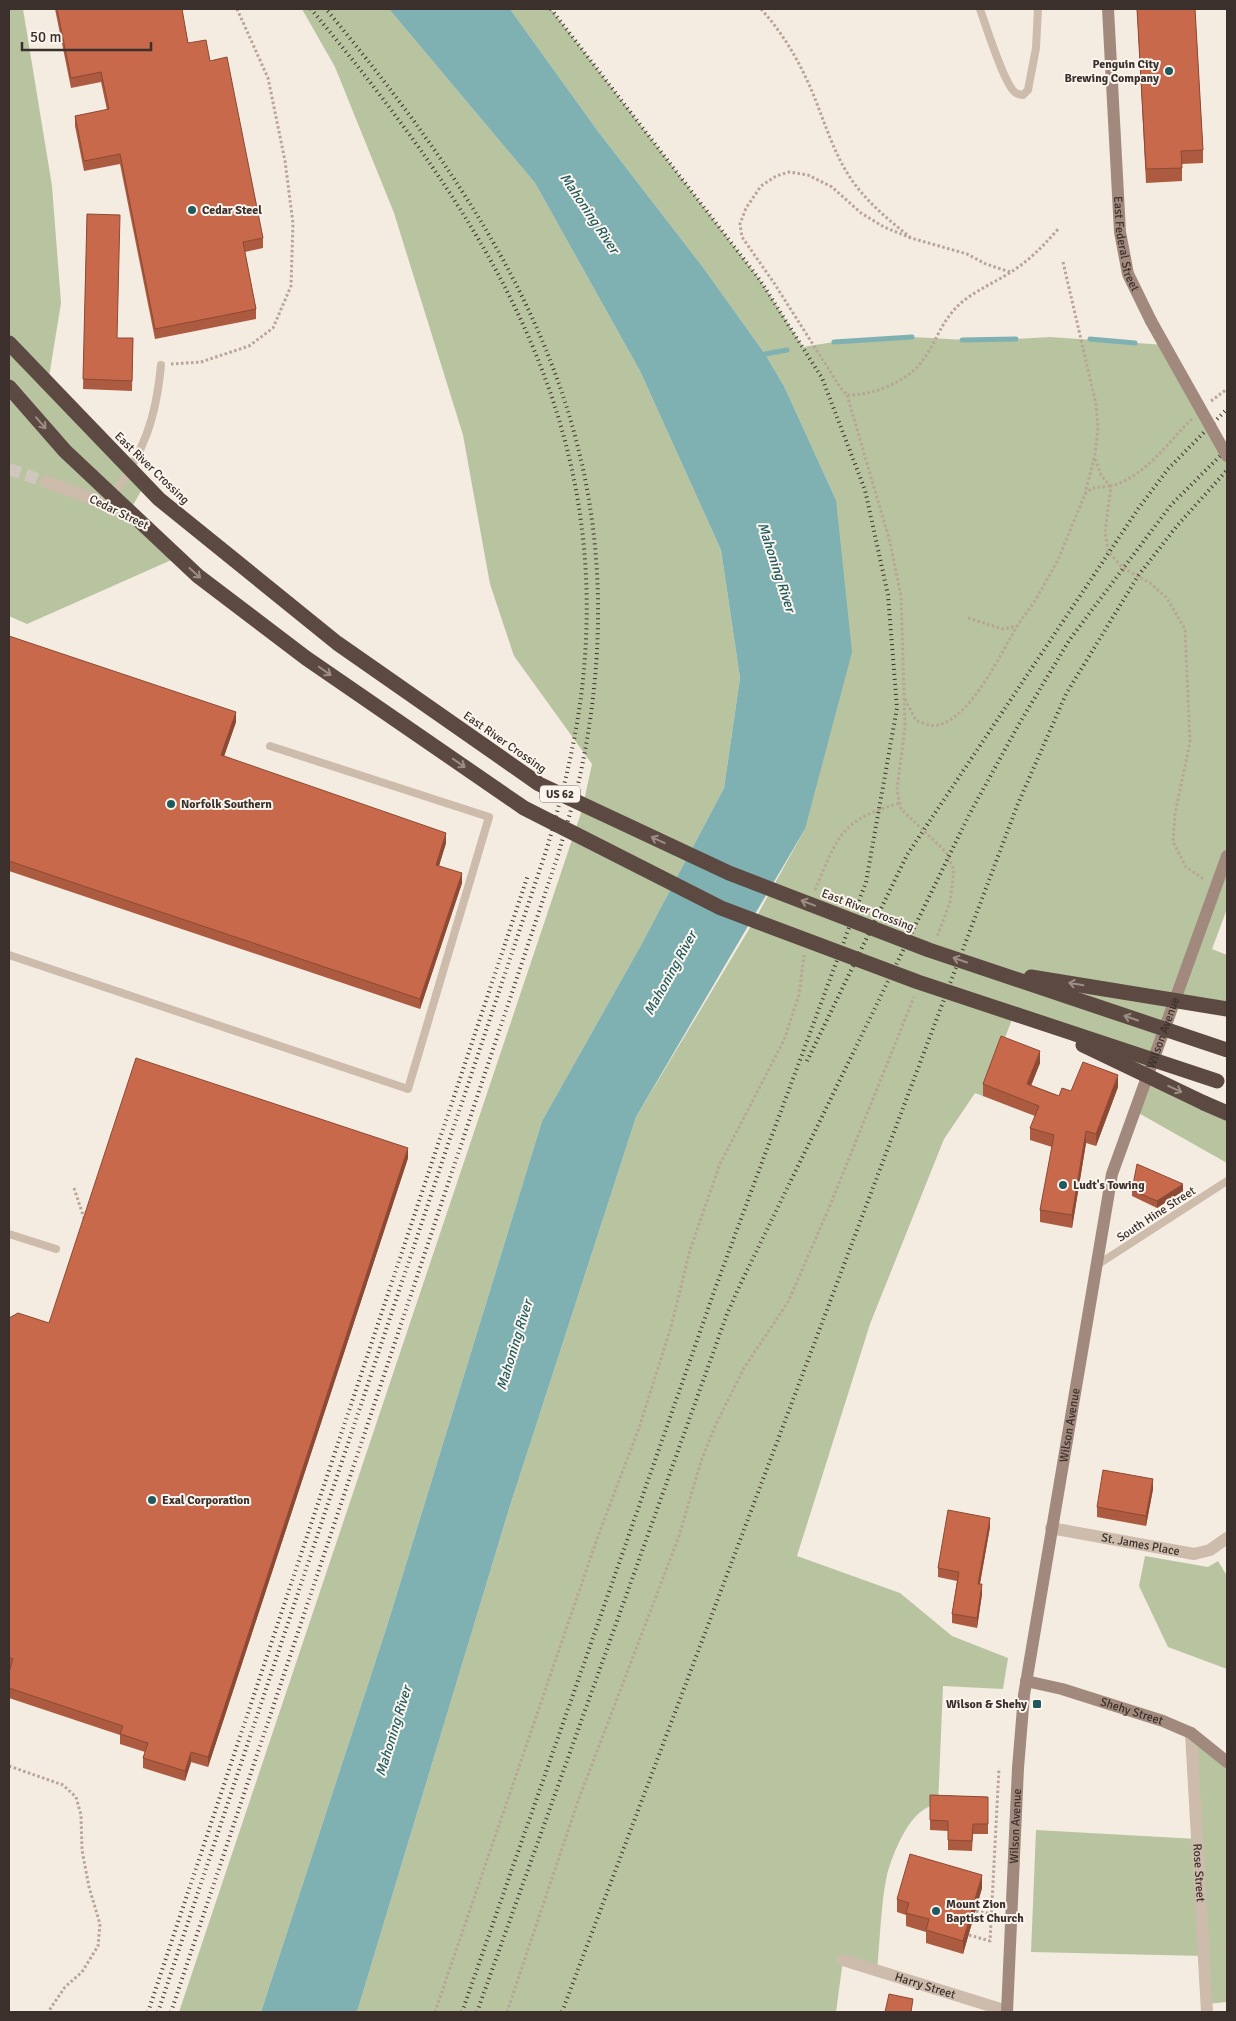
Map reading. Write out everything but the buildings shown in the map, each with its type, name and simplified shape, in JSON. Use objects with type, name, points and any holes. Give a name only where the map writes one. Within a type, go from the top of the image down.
[{"type":"highway","name":"East River Crossing","points":[[9,342],[159,499],[337,643],[539,784],[729,873],[983,968],[1227,1050]]},
{"type":"highway","name":"US 62","points":[[9,387],[65,451],[198,576],[306,658],[524,808],[721,908],[918,982],[1222,1083]]},
{"type":"highway","points":[[983,968],[1227,1009]]},
{"type":"highway","points":[[1020,1016],[1227,1113]]},
{"type":"main road","name":"East Federal Street","points":[[1108,9],[1120,232],[1128,274],[1151,321],[1227,456]]},
{"type":"main road","name":"Wilson Avenue","points":[[1007,2011],[1018,1768],[1026,1681],[1112,1174],[1227,856]]},
{"type":"main road","name":"Shehy Street","points":[[1026,1681],[1062,1689],[1163,1721],[1191,1733],[1227,1762]]},
{"type":"street","name":"Cedar Street","points":[[46,482],[106,504],[156,530],[185,554]]},
{"type":"street","name":"St. James Place","points":[[1051,1528],[1194,1554],[1210,1550],[1227,1538]]},
{"type":"street","name":"Rose Street","points":[[1191,1733],[1207,2012]]},
{"type":"street","name":"Harry Street","points":[[843,1960],[1007,2011]]},
{"type":"lane","points":[[980,9],[999,62],[1012,89],[1016,94],[1023,95],[1028,90],[1036,48],[1038,9]]},
{"type":"lane","points":[[106,504],[135,462],[148,432],[158,400],[161,365]]},
{"type":"lane","points":[[9,955],[408,1089],[489,817],[270,746]]},
{"type":"lane","name":"South Hine Street","points":[[1096,1266],[1227,1181]]},
{"type":"lane","points":[[9,1234],[56,1249]]},
{"type":"path","points":[[161,365],[201,362],[249,346],[274,328],[291,286],[293,223],[285,161],[268,78],[237,9]]},
{"type":"path","points":[[761,9],[776,25],[793,52],[847,173],[872,205],[914,239]]},
{"type":"path","points":[[936,939],[950,902],[954,870],[946,852],[930,835],[911,821],[901,809],[897,790],[905,727],[901,596],[890,542],[847,395],[742,237],[740,224],[746,208],[761,186],[776,176],[789,172],[808,175],[832,187],[861,212],[884,227],[914,239],[967,254],[986,264],[1010,272]]},
{"type":"path","points":[[847,395],[861,395],[909,374],[920,364],[947,317],[964,301],[1038,252],[1059,228]]},
{"type":"path","points":[[904,696],[916,720],[926,724],[938,725],[952,717],[973,699],[1017,626],[1035,601],[1058,560],[1085,494],[1094,458],[1098,428],[1096,404],[1063,262]]},
{"type":"path","points":[[1206,405],[1227,389]]},
{"type":"path","points":[[1085,494],[1092,488],[1111,486],[1128,481],[1148,465],[1194,417]]},
{"type":"path","points":[[1094,458],[1101,475],[1111,486],[1105,532],[1108,550],[1123,568],[1150,584],[1166,597],[1185,629],[1190,742],[1175,814],[1173,842],[1186,867],[1216,887]]},
{"type":"path","points":[[968,618],[1003,628],[1017,626]]},
{"type":"path","points":[[814,892],[833,847],[849,825],[871,811],[900,803]]},
{"type":"path","points":[[436,2012],[592,1554],[640,1428],[671,1327],[690,1250],[717,1173],[758,1088],[784,1040],[799,995],[805,948]]},
{"type":"path","points":[[506,2012],[578,1801],[679,1536],[701,1460],[716,1424],[744,1368],[788,1302],[829,1208],[915,994]]},
{"type":"path","points":[[74,1188],[85,1222]]},
{"type":"path","points":[[9,1766],[63,1785],[76,1797],[80,1815],[82,1850],[89,1887],[100,1924],[98,1946],[82,1972],[65,1987],[48,2012]]},
{"type":"path","points":[[969,1935],[990,1941],[999,1768]]},
{"type":"path","points":[[976,1910],[992,1914]]},
{"type":"green space","points":[[9,9],[23,9],[52,186],[61,303],[49,377],[145,484],[128,514],[185,554],[27,624],[9,616]]},
{"type":"green space","points":[[302,9],[389,9],[535,183],[640,371],[721,550],[740,678],[724,788],[640,947],[542,1121],[387,1626],[261,2012],[179,2012],[582,810],[592,764],[514,656],[490,584],[463,435],[394,213],[335,67]]},
{"type":"green space","points":[[510,9],[551,9],[760,280],[803,347],[840,341],[912,337],[984,341],[1050,337],[1165,345],[1227,456],[1227,909],[1212,949],[1227,955],[1227,1009],[1175,1000],[1151,1077],[1014,1014],[983,1096],[975,1093],[944,1139],[870,1324],[797,1556],[900,1593],[952,1636],[1008,1658],[1003,1689],[943,1686],[938,1805],[928,1807],[919,1813],[905,1832],[894,1855],[885,1886],[877,1971],[843,1960],[836,2012],[357,2012],[509,1509],[636,1117],[754,921],[805,829],[836,500],[784,386],[765,354],[702,266],[597,130]]},
{"type":"green space","points":[[1151,1077],[1227,1113],[1227,1163],[1135,1111]]},
{"type":"green space","points":[[1145,1556],[1208,1567],[1218,1561],[1227,1576],[1227,1669],[1168,1647],[1139,1586]]},
{"type":"green space","points":[[1191,1733],[1227,1762],[1227,2002],[1207,2004],[1204,1956],[1031,1952],[1036,1830],[1197,1839]]},
{"type":"water","name":"Mahoning River","points":[[389,9],[510,9],[597,130],[702,266],[765,354],[784,386],[836,500],[852,652],[805,829],[636,1117],[509,1509],[357,2012],[261,2012],[387,1626],[542,1121],[640,947],[724,788],[740,678],[721,550],[640,371],[535,183]]},
{"type":"waterway","points":[[834,342],[912,337]]},
{"type":"waterway","points":[[962,340],[1016,339]]},
{"type":"waterway","points":[[1090,339],[1135,343]]},
{"type":"waterway","points":[[765,354],[787,350]]},
{"type":"tunnel","points":[[9,469],[46,482]]},
{"type":"railway","points":[[158,2012],[547,848],[566,776],[580,704],[587,601],[579,505],[557,414],[525,328],[482,245],[431,165],[374,87],[311,9]]},
{"type":"railway","points":[[171,2012],[559,852],[580,776],[596,662],[596,556],[580,457],[551,362],[509,271],[457,183],[395,96],[326,9]]},
{"type":"railway","points":[[462,2012],[715,1289],[866,882],[897,708],[888,595],[865,490],[822,378],[760,280],[551,9]]},
{"type":"railway","points":[[807,1061],[907,855],[1138,509],[1168,469],[1227,409]]},
{"type":"railway","points":[[477,2012],[727,1314],[740,1285],[969,815],[1019,724],[1070,639],[1171,505],[1227,449]]},
{"type":"railway","points":[[562,2012],[1017,806],[1066,694],[1138,576],[1176,527],[1227,470]]},
{"type":"railway","points":[[148,2012],[528,875]]},
{"type":"place","name":"Penguin City Brewing Company","points":[[1169,71]]},
{"type":"place","name":"Cedar Steel","points":[[192,210]]},
{"type":"place","name":"Norfolk Southern","points":[[171,804]]},
{"type":"place","name":"Ludt's Towing","points":[[1063,1185]]},
{"type":"place","name":"Exal Corporation","points":[[152,1500]]},
{"type":"place","name":"Wilson & Shehy","points":[[1037,1704]]},
{"type":"place","name":"Mount Zion Baptist Church","points":[[936,1911]]}]
